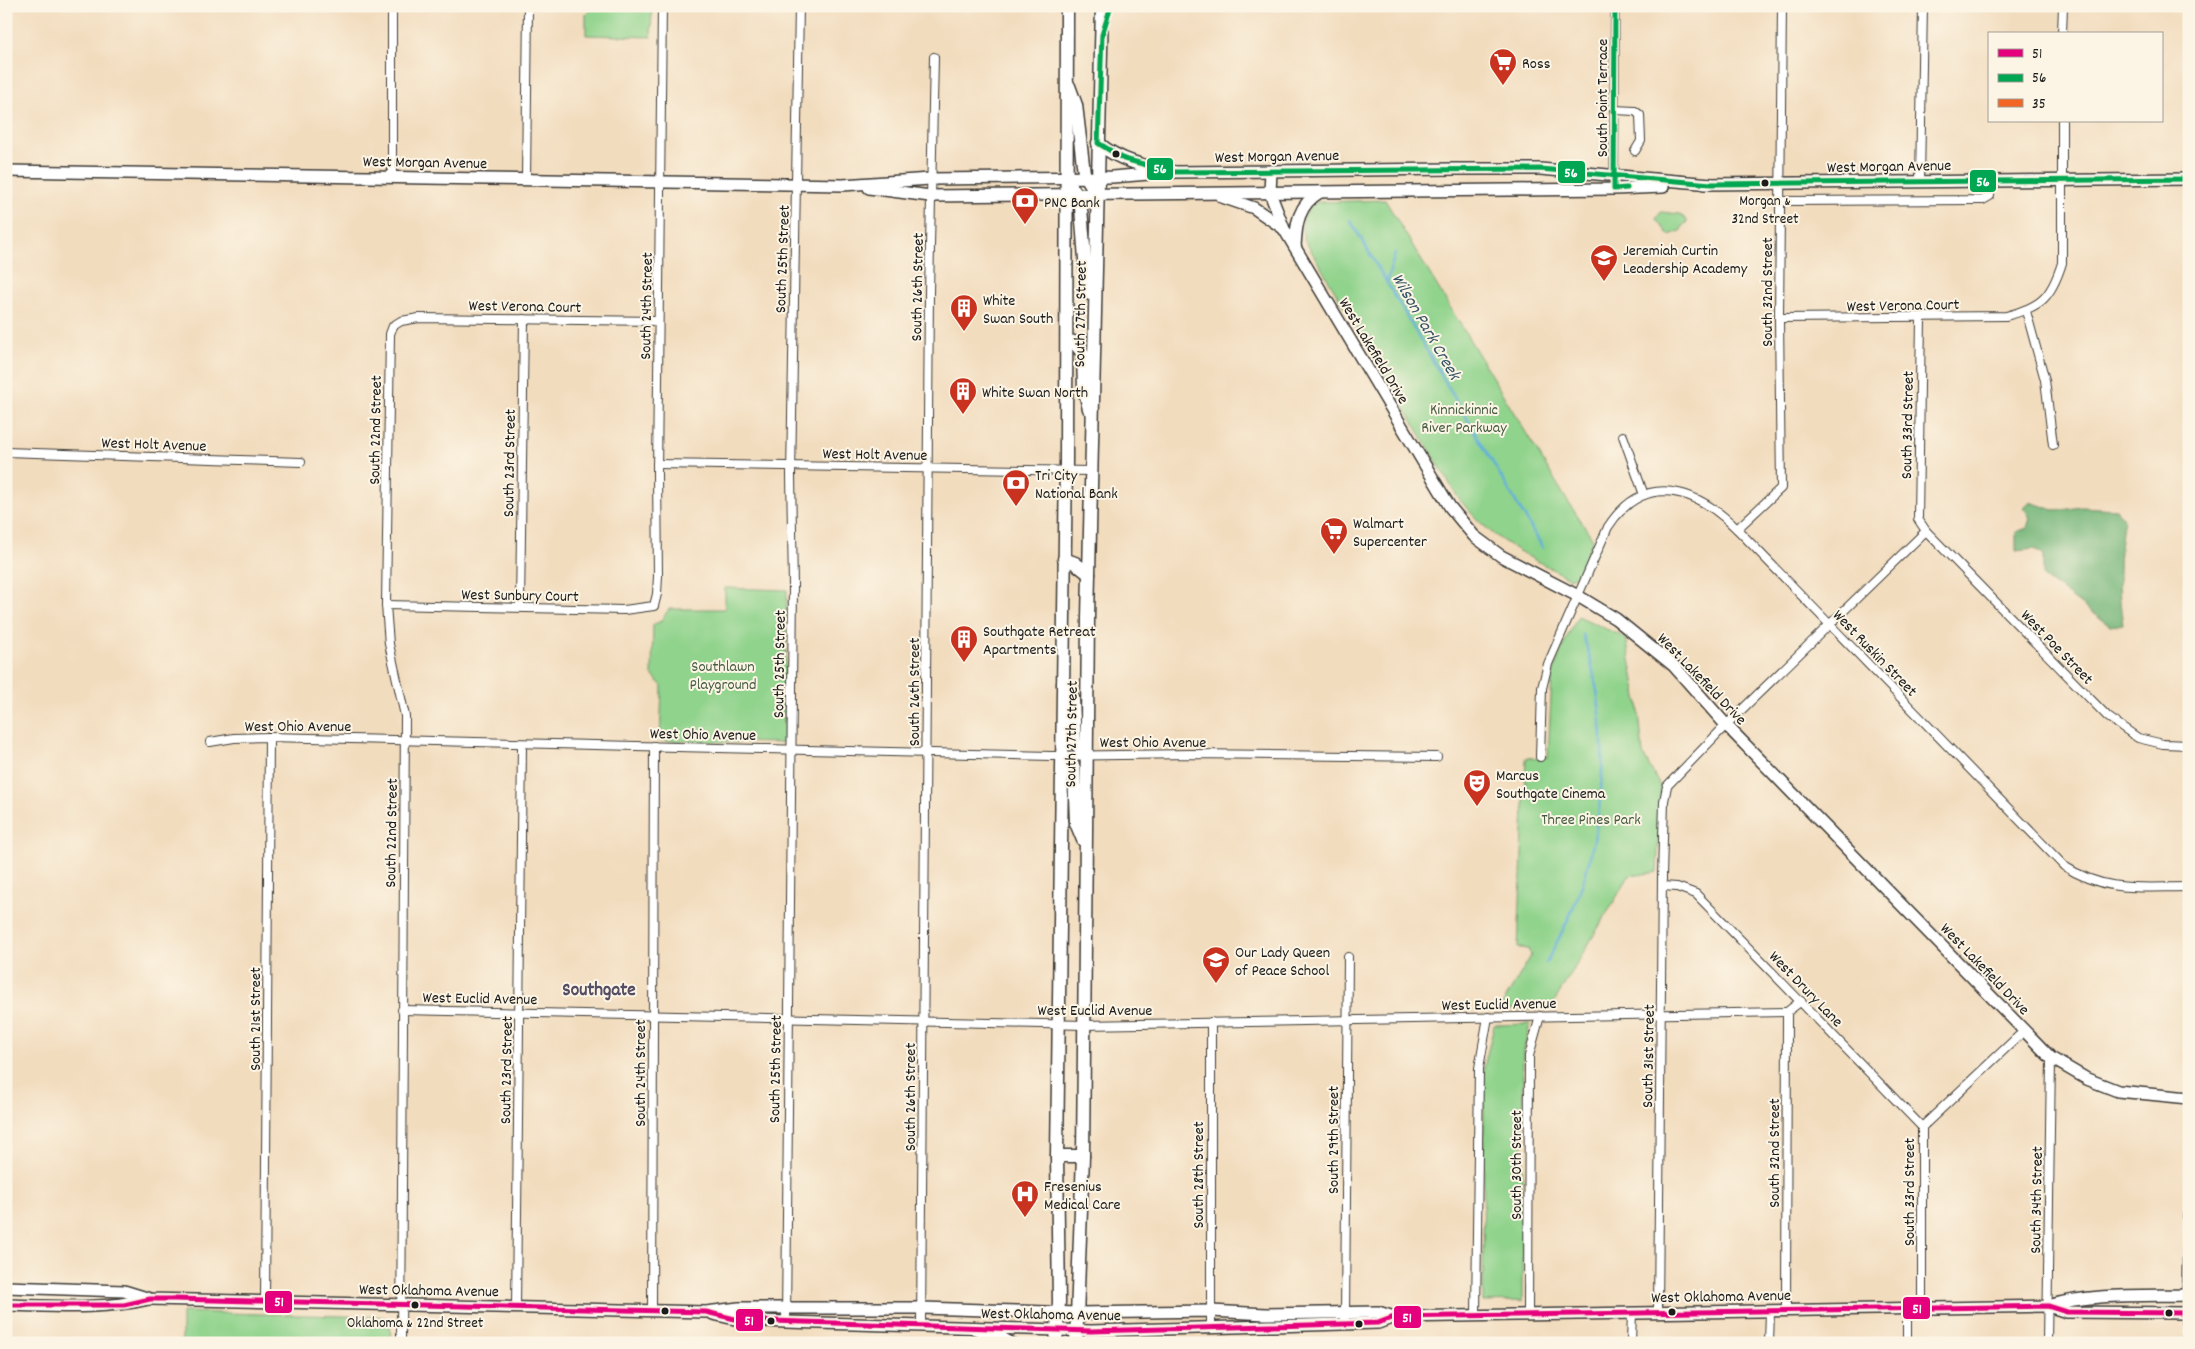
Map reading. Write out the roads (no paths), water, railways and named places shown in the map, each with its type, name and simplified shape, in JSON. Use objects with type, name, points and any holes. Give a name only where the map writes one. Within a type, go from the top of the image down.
[{"type":"main road","points":[[1067,6],[1066,178],[1072,195],[1080,208],[1086,272],[1096,323]]},
{"type":"main road","points":[[1092,178],[1098,143],[1102,6]]},
{"type":"main road","points":[[1102,35],[1111,6]]},
{"type":"main road","points":[[1067,78],[1076,105],[1082,163],[1092,178],[1097,195]]},
{"type":"main road","points":[[1098,143],[1116,156],[1174,172]]},
{"type":"main road","name":"South 27th Street","points":[[1056,1336],[1058,1312],[1057,1156],[1067,341],[1072,195]]},
{"type":"main road","name":"South 27th Street","points":[[1076,1337],[1083,1156],[1086,754],[1096,323],[1097,195]]},
{"type":"main road","points":[[1067,341],[1074,342],[1083,354],[1084,388],[1093,426]]},
{"type":"main road","points":[[1064,559],[1075,563],[1089,574]]},
{"type":"main road","points":[[1064,684],[1073,698],[1075,743],[1086,754]]},
{"type":"main road","points":[[1063,756],[1072,763],[1074,768],[1076,823],[1085,845]]},
{"type":"main road","points":[[1057,1156],[1083,1156]]},
{"type":"main road","points":[[974,1328],[995,1334],[1010,1343]]},
{"type":"street","points":[[392,6],[392,177]]},
{"type":"street","points":[[526,179],[528,6]]},
{"type":"street","name":"South 24th Street","points":[[654,606],[658,576],[658,321],[662,6]]},
{"type":"street","name":"South 25th Street","points":[[786,1322],[793,595],[791,466],[799,6]]},
{"type":"street","name":"South Point Terrace","points":[[1614,189],[1615,6]]},
{"type":"street","name":"South 32nd Street","points":[[1737,529],[1780,488],[1779,318],[1782,6]]},
{"type":"street","points":[[1920,181],[1923,6]]},
{"type":"street","points":[[2062,32],[2063,6]]},
{"type":"street","name":"South 26th Street","points":[[921,1327],[930,179],[934,57]]},
{"type":"street","points":[[1614,110],[1635,111],[1640,115],[1641,141],[1635,151]]},
{"type":"street","points":[[2053,445],[2045,380],[2026,311],[2044,300],[2056,284],[2062,263],[2062,122]]},
{"type":"street","name":"West Morgan Avenue","points":[[6,171],[843,185],[930,179],[1092,178],[1174,172],[1540,169],[1710,184]]},
{"type":"street","name":"West Lakefield Drive","points":[[1271,171],[1270,193],[1284,229],[1450,507],[1474,536],[1501,556],[1578,596],[1642,638],[1674,666],[1726,725],[2052,1058],[2086,1079],[2118,1091],[2189,1098]]},
{"type":"street","name":"West Morgan Avenue","points":[[843,185],[930,196],[1614,189],[1710,184],[2189,179]]},
{"type":"street","points":[[1780,201],[1983,200],[1990,196],[1990,181]]},
{"type":"street","points":[[1295,247],[1297,218],[1310,199],[1320,192]]},
{"type":"street","points":[[1210,193],[1254,208],[1284,229]]},
{"type":"street","name":"West Verona Court","points":[[1779,318],[2006,316],[2026,311]]},
{"type":"street","name":"West Verona Court","points":[[393,326],[401,321],[419,318],[658,321]]},
{"type":"street","name":"South 33rd Street","points":[[1921,318],[1918,519],[1926,531]]},
{"type":"street","name":"South 23rd Street","points":[[520,607],[524,319]]},
{"type":"street","name":"South 22nd Street","points":[[393,326],[390,334],[388,354],[386,605],[389,644],[404,716],[405,740],[401,1343]]},
{"type":"street","points":[[1623,436],[1644,495]]},
{"type":"street","name":"West Holt Avenue","points":[[6,452],[301,462]]},
{"type":"street","name":"West Holt Avenue","points":[[657,464],[1092,471]]},
{"type":"street","name":"West Ruskin Street","points":[[1578,596],[1602,539],[1618,513],[1628,504],[1644,495],[1669,491],[1691,496],[1720,512],[2064,866],[2082,878],[2104,885],[2189,888]]},
{"type":"street","name":"South 31st Street","points":[[1658,1312],[1662,886],[1664,801],[1667,786],[1726,725],[1926,531]]},
{"type":"street","name":"West Poe Street","points":[[1926,531],[2108,717],[2138,738],[2163,744],[2189,745]]},
{"type":"street","points":[[1540,757],[1542,688],[1548,664],[1578,596]]},
{"type":"street","name":"West Sunbury Court","points":[[386,605],[624,610],[654,606]]},
{"type":"street","name":"West Ohio Avenue","points":[[210,742],[234,738],[269,737],[1063,756],[1086,754],[1437,758]]},
{"type":"street","name":"South 21st Street","points":[[265,1302],[269,737]]},
{"type":"street","name":"South 23rd Street","points":[[516,1308],[522,744]]},
{"type":"street","name":"South 24th Street","points":[[652,1311],[654,746]]},
{"type":"street","name":"West Drury Lane","points":[[1662,886],[1678,887],[1696,894],[1922,1127]]},
{"type":"street","name":"South 29th Street","points":[[1345,1318],[1348,957]]},
{"type":"street","points":[[1788,1012],[1800,1001]]},
{"type":"street","name":"West Euclid Avenue","points":[[402,1010],[653,1014],[1085,1025],[1788,1012]]},
{"type":"street","name":"South 32nd Street","points":[[1786,1310],[1788,1012]]},
{"type":"street","name":"South 30th Street","points":[[1528,1314],[1529,1056],[1540,1016]]},
{"type":"street","points":[[1476,1315],[1479,1068],[1488,1017]]},
{"type":"street","name":"South 28th Street","points":[[1211,1022],[1211,1328]]},
{"type":"street","name":"South 33rd Street","points":[[1922,1307],[1922,1127],[2025,1030]]},
{"type":"street","name":"South 34th Street","points":[[2047,1343],[2052,1058]]},
{"type":"street","points":[[2188,1343],[2189,1214]]},
{"type":"street","name":"West Oklahoma Avenue","points":[[6,1287],[124,1291],[150,1299]]},
{"type":"street","points":[[54,1288],[54,1306]]},
{"type":"street","name":"West Oklahoma Avenue","points":[[706,1312],[739,1320],[974,1328],[1076,1337],[1160,1329],[1211,1328],[1345,1318],[1378,1312],[1394,1317],[2048,1306],[2067,1300],[2095,1298],[2189,1296]]},
{"type":"street","name":"West Oklahoma Avenue","points":[[6,1305],[124,1305],[150,1299],[706,1312],[739,1308],[922,1308],[1058,1312],[1210,1311],[1345,1318]]},
{"type":"street","name":"West Oklahoma Avenue","points":[[2048,1306],[2067,1312],[2189,1313]]},
{"type":"street","points":[[1907,1308],[1907,1343]]},
{"type":"street","points":[[1770,1311],[1770,1343]]},
{"type":"street","points":[[1160,1312],[1160,1329]]},
{"type":"street","points":[[1631,1343],[1632,1312]]},
{"type":"waterway","name":"Wilson Park Creek","points":[[1350,220],[1543,548]]},
{"type":"waterway","points":[[1387,282],[1395,253]]},
{"type":"waterway","name":"Wilson Park Creek","points":[[1546,963],[1579,893],[1587,869],[1599,811],[1602,781],[1601,722],[1591,663],[1583,635]]},
{"type":"place","name":"Ross","points":[[1503,86]]},
{"type":"place","name":"Morgan & 32nd Street","points":[[1765,183]]},
{"type":"place","name":"PNC Bank","points":[[1025,225]]},
{"type":"place","name":"Jeremiah Curtin Leadership Academy","points":[[1604,282]]},
{"type":"place","name":"White Swan South","points":[[964,332]]},
{"type":"place","name":"White Swan North","points":[[963,415]]},
{"type":"place","name":"Tri City National Bank","points":[[1016,507]]},
{"type":"place","name":"Walmart Supercenter","points":[[1334,555]]},
{"type":"place","name":"Southgate Retreat Apartments","points":[[964,663]]},
{"type":"place","name":"Marcus Southgate Cinema","points":[[1477,807]]},
{"type":"place","name":"Our Lady Queen of Peace School","points":[[1216,984]]},
{"type":"place","name":"Fresenius Medical Care","points":[[1025,1218]]},
{"type":"place","name":"Oklahoma & 22nd Street","points":[[415,1305]]},
{"type":"district","name":"Southgate","points":[[599,988]]},
{"type":"park label","name":"Kinnickinnic River Parkway","points":[[1464,417]]},
{"type":"park label","name":"Southlawn Playground","points":[[723,674]]},
{"type":"park label","name":"Three Pines Park","points":[[1591,818]]}]
